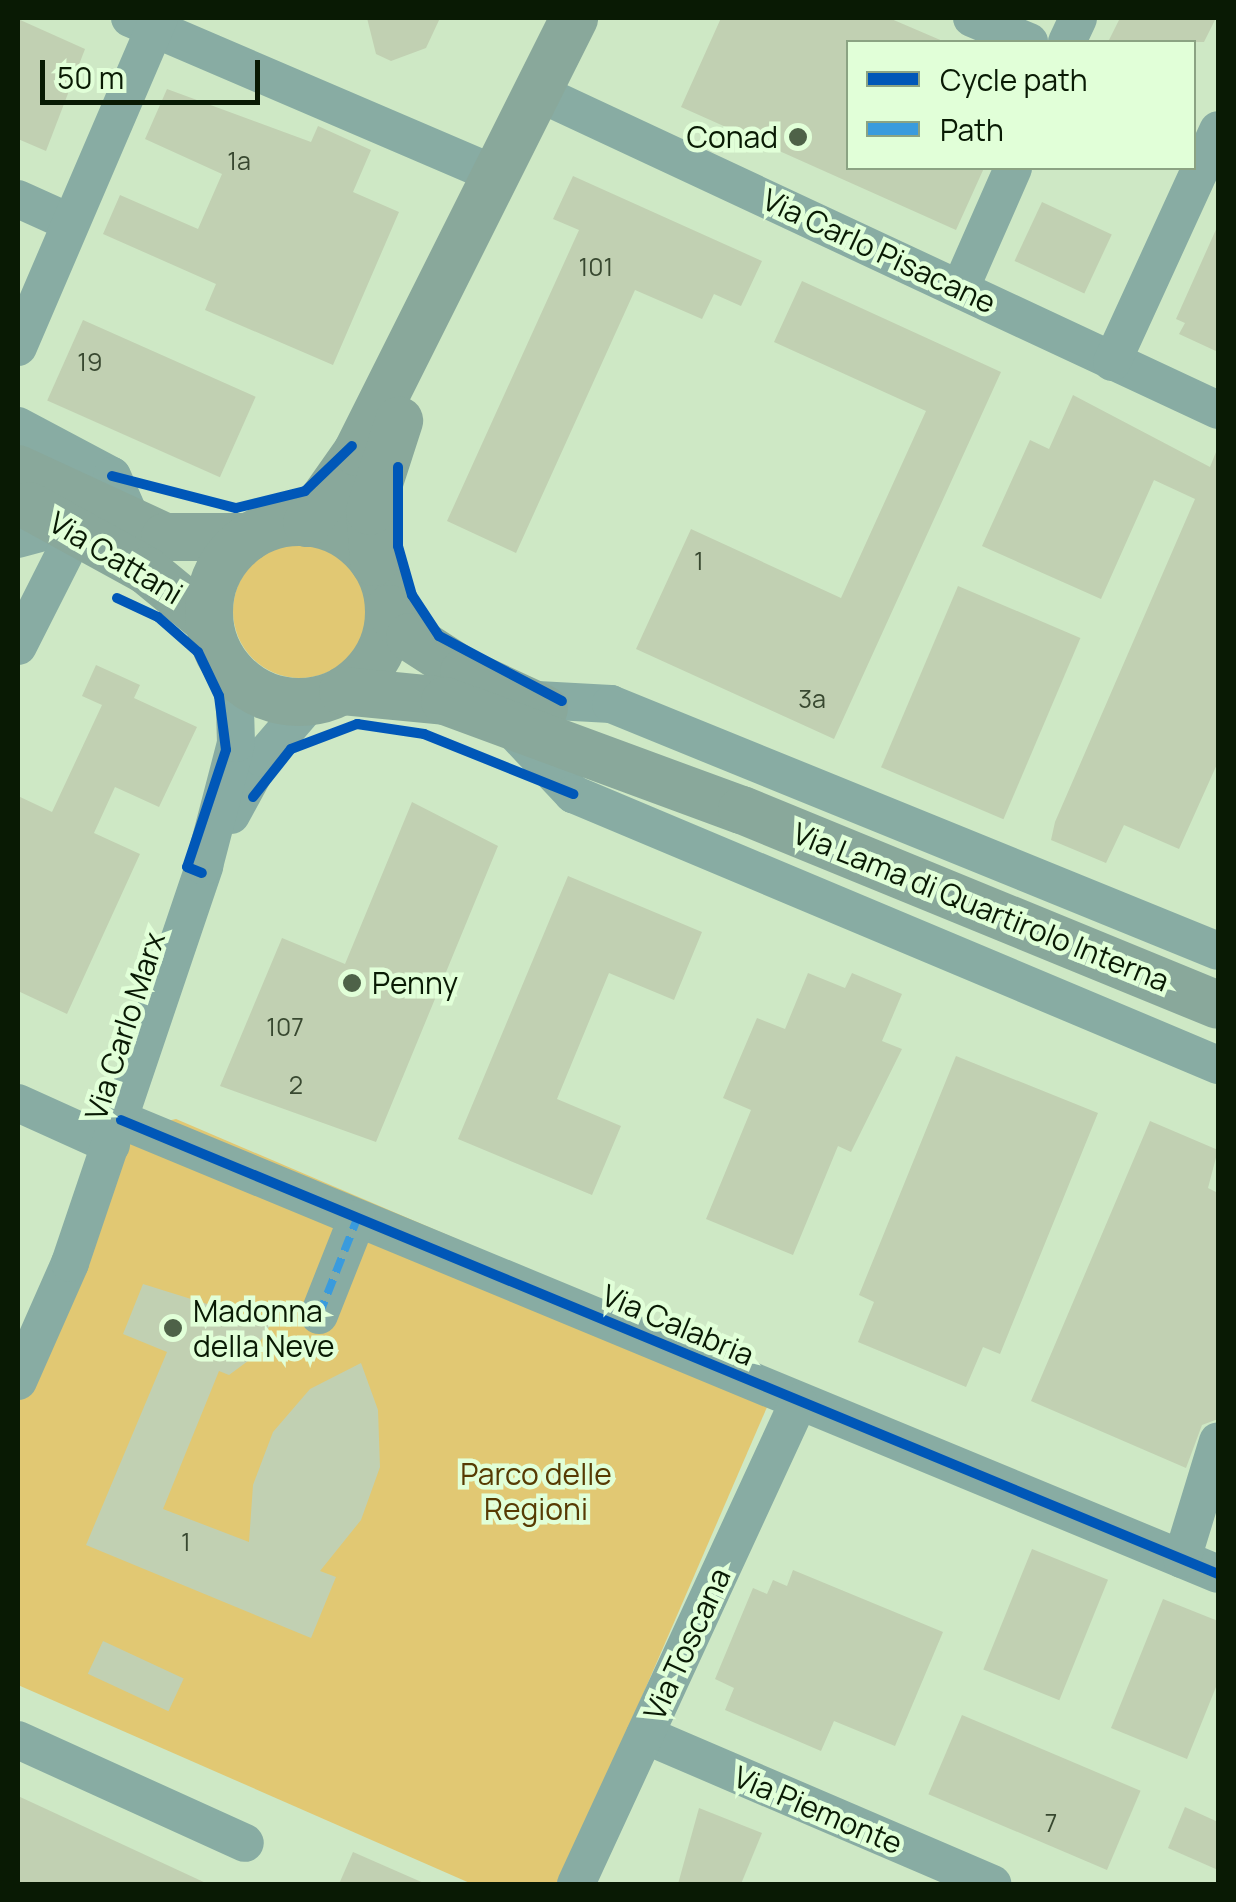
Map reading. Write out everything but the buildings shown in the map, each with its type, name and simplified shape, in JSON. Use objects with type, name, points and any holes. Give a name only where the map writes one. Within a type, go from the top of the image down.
[{"type":"main road","points":[[306,523],[357,452],[464,250],[574,18]]},
{"type":"main road","points":[[389,609],[374,562],[370,511],[380,465],[464,250]]},
{"type":"main road","name":"Via Cattani","points":[[18,469],[184,540],[249,538]]},
{"type":"main road","name":"Via Cattani","points":[[18,500],[147,571],[209,622]]},
{"type":"main road","points":[[209,622],[213,584],[249,538],[306,523],[345,534],[374,562]]},
{"type":"main road","name":"Via Carlo Marx","points":[[327,696],[374,662],[389,609]]},
{"type":"main road","name":"Via Lama di Quartirolo Interna","points":[[389,609],[410,636],[515,714]]},
{"type":"main road","name":"Via Carlo Marx","points":[[209,622],[234,676]]},
{"type":"main road","points":[[234,676],[256,692],[327,696]]},
{"type":"main road","name":"Via Lama di Quartirolo Interna","points":[[327,696],[444,702],[515,714],[1218,1005]]},
{"type":"street","points":[[972,18],[1024,40]]},
{"type":"street","points":[[18,347],[147,21],[498,176]]},
{"type":"street","name":"Via Carlo Pisacane","points":[[540,94],[1218,410]]},
{"type":"street","points":[[1112,362],[1218,130]]},
{"type":"street","points":[[960,289],[1012,170]]},
{"type":"street","points":[[18,198],[69,222]]},
{"type":"street","points":[[18,426],[112,476],[131,520]]},
{"type":"street","points":[[18,539],[71,529]]},
{"type":"street","points":[[18,646],[71,529]]},
{"type":"street","name":"Via Carlo Marx","points":[[18,1381],[116,1132],[204,866],[236,743],[234,676]]},
{"type":"street","name":"Via Carlo Marx","points":[[204,866],[262,758],[327,696]]},
{"type":"street","points":[[1218,951],[611,704],[515,714],[573,794],[1218,1065]]},
{"type":"street","name":"Via Calabria","points":[[18,1103],[116,1132],[357,1219],[1218,1574]]},
{"type":"street","points":[[319,1315],[357,1219]]},
{"type":"street","name":"Via Toscana","points":[[576,1884],[798,1403]]},
{"type":"street","points":[[1182,1559],[1218,1441]]},
{"type":"street","name":"Via Piemonte","points":[[645,1736],[992,1884]]},
{"type":"street","points":[[18,1740],[245,1843]]},
{"type":"green space","points":[[300,544],[325,550],[347,564],[361,586],[367,611],[361,636],[347,658],[325,672],[300,678],[275,672],[253,658],[239,636],[233,611],[239,586],[253,564],[275,550]]},
{"type":"green space","name":"Parco delle Regioni","points":[[176,1119],[780,1377],[561,1884],[472,1884],[18,1685],[18,1344],[106,1135]]},
{"type":"marked path","points":[[319,1315],[357,1219]]},
{"type":"cycle path","points":[[112,476],[236,508],[305,491],[352,446]]},
{"type":"cycle path","points":[[398,467],[398,546],[412,595],[439,636],[562,701]]},
{"type":"cycle path","points":[[117,598],[158,617],[198,652],[219,696],[226,750],[187,867],[202,873]]},
{"type":"cycle path","points":[[253,797],[291,749],[357,724],[424,734],[573,794]]},
{"type":"cycle path","points":[[121,1120],[1218,1574]]},
{"type":"place","name":"Conad","points":[[798,137]]},
{"type":"place","name":"Penny","points":[[352,983]]},
{"type":"place","name":"Madonna della Neve","points":[[173,1328]]}]
